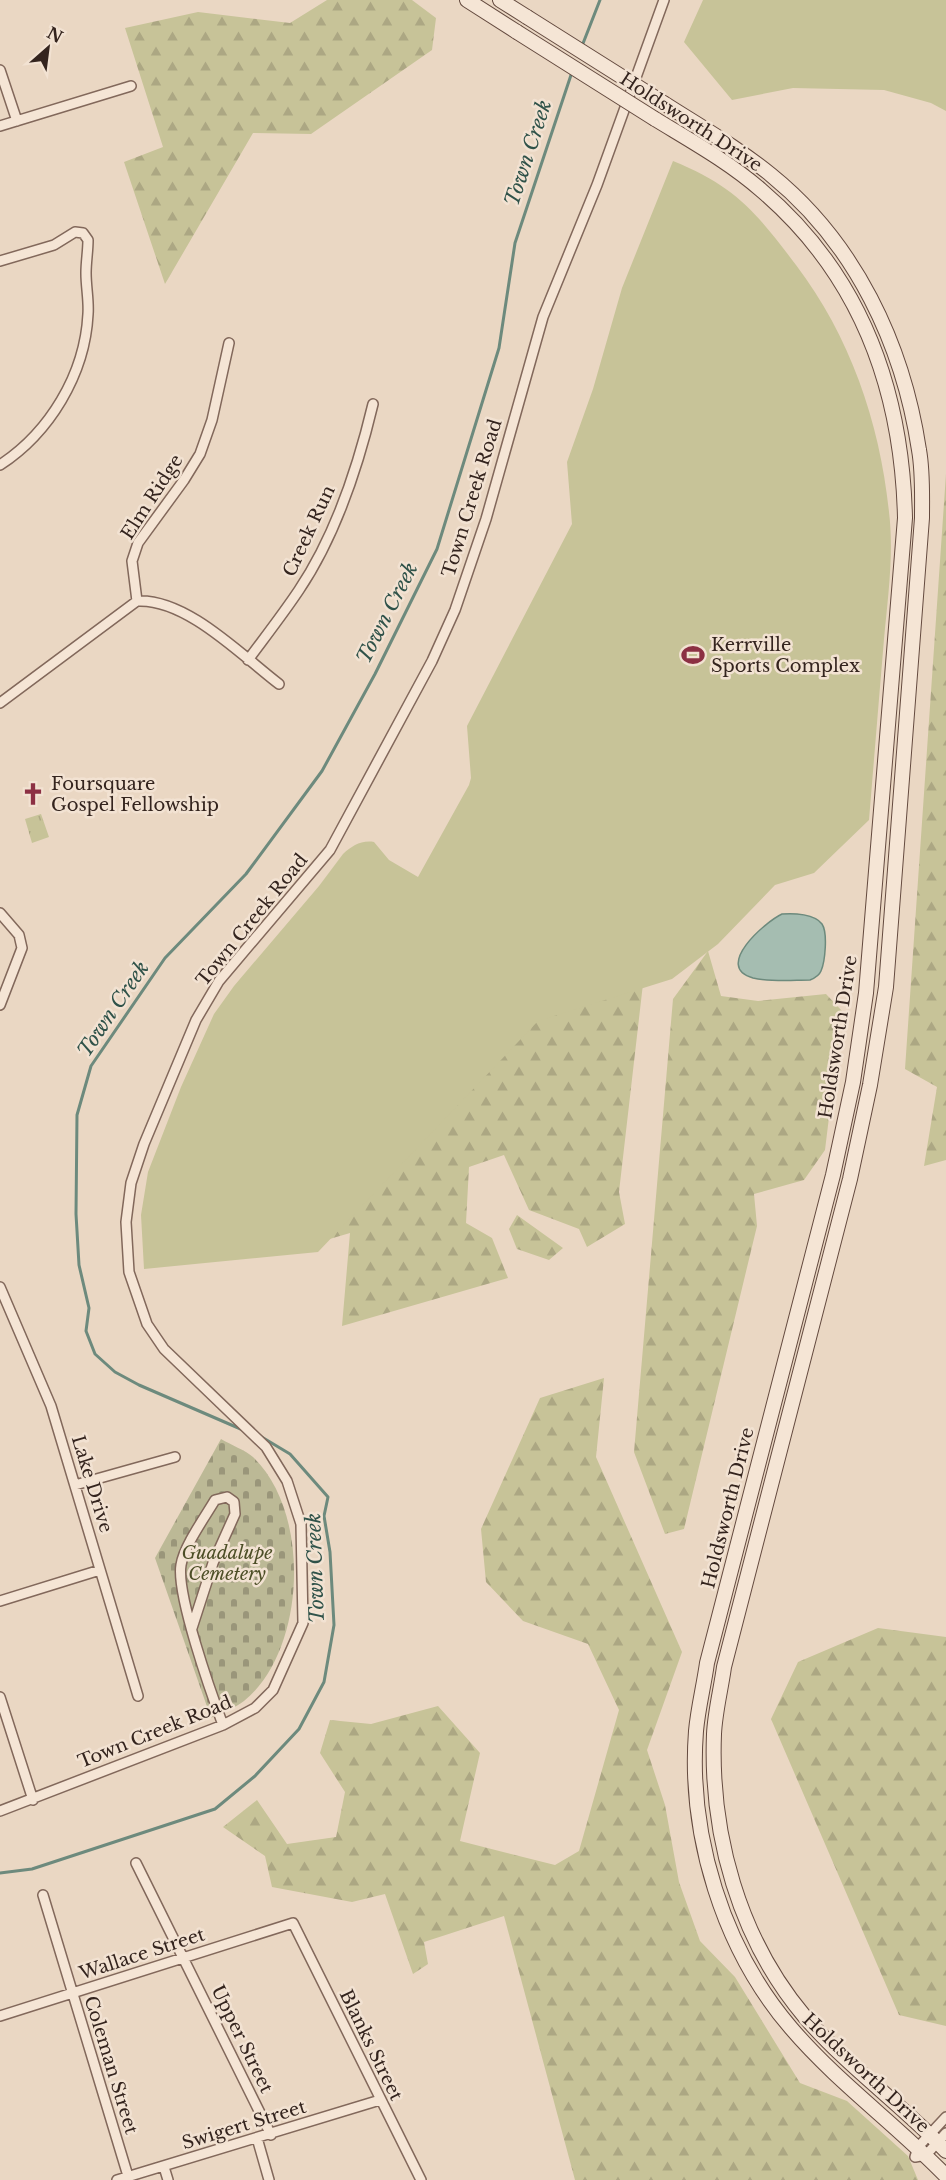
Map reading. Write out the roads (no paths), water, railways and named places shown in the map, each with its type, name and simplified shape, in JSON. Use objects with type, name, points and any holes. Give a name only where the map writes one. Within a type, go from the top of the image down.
[{"type":"main road","name":"Holdsworth Drive","points":[[466,0],[731,167],[789,216],[815,245],[840,280],[863,319],[882,368],[895,416],[903,468],[904,518],[866,993],[853,1082],[833,1175],[707,1663],[696,1730],[696,1786],[704,1846],[727,1920],[754,1976],[790,2027],[837,2075],[922,2151],[946,2176]]},
{"type":"main road","name":"Holdsworth Drive","points":[[500,0],[741,152],[801,203],[829,234],[855,270],[879,312],[899,363],[920,452],[922,518],[886,987],[870,1085],[847,1191],[724,1667],[714,1732],[714,1785],[721,1843],[740,1905],[770,1967],[804,2016],[849,2062],[940,2140]]},
{"type":"main road","points":[[874,893],[892,893]]},
{"type":"main road","points":[[759,1462],[776,1467]]},
{"type":"street","name":"Town Creek Road","points":[[0,1811],[223,1725],[255,1708],[273,1690],[303,1623],[301,1524],[287,1481],[260,1441],[165,1349],[147,1324],[129,1272],[126,1222],[131,1183],[148,1133],[202,1011],[219,981],[330,850],[441,641],[455,610],[486,519],[543,317],[597,186],[664,0]]},
{"type":"street","points":[[0,70],[17,121]]},
{"type":"street","points":[[0,126],[131,86]]},
{"type":"street","points":[[0,261],[54,245],[75,232],[82,233],[88,240],[87,332],[73,373],[61,403],[45,426],[16,455],[0,465]]},
{"type":"street","name":"Elm Ridge","points":[[137,601],[132,561],[138,543],[200,454],[212,420],[229,343]]},
{"type":"street","name":"Creek Run","points":[[248,660],[299,591],[335,520],[364,440],[373,404]]},
{"type":"street","points":[[0,703],[137,601],[163,603],[186,612],[279,684]]},
{"type":"street","points":[[0,913],[19,935],[22,948],[0,1005]]},
{"type":"street","name":"Lake Drive","points":[[0,1287],[51,1406],[138,1696]]},
{"type":"street","points":[[75,1485],[175,1457]]},
{"type":"street","points":[[192,1628],[213,1563],[235,1514],[234,1502],[227,1497],[215,1500],[181,1564],[180,1585],[192,1628],[223,1725]]},
{"type":"street","points":[[0,1601],[100,1570]]},
{"type":"street","points":[[0,1697],[33,1800]]},
{"type":"street","name":"Upper Street","points":[[136,1863],[271,2135]]},
{"type":"street","name":"Coleman Street","points":[[43,1895],[71,1994],[128,2176]]},
{"type":"street","name":"Wallace Street","points":[[0,2016],[293,1923]]},
{"type":"street","name":"Blanks Street","points":[[293,1923],[421,2180]]},
{"type":"street","name":"Swigert Street","points":[[117,2180],[380,2100]]},
{"type":"street","points":[[922,2151],[940,2140],[946,2117]]},
{"type":"street","points":[[257,2138],[269,2180]]},
{"type":"street","points":[[164,2167],[168,2180]]},
{"type":"waterway","name":"Town Creek","points":[[582,46],[600,0]]},
{"type":"waterway","name":"Town Creek","points":[[243,1430],[139,1385],[115,1372],[95,1354],[86,1331],[89,1308],[79,1265],[76,1214],[77,1115],[91,1066],[165,958],[246,874],[322,771],[375,674],[437,549],[499,348],[515,243],[572,72]]},
{"type":"waterway","name":"Town Creek","points":[[0,1873],[32,1869],[215,1809],[255,1776],[299,1729],[324,1682],[334,1625],[330,1552],[324,1516],[328,1497],[290,1454],[260,1436]]},
{"type":"place","name":"Kerrville Sports Complex","points":[[693,655]]},
{"type":"place","name":"Foursquare Gospel Fellowship","points":[[33,794]]},
{"type":"park label","name":"Guadalupe Cemetery","points":[[227,1563]]}]
